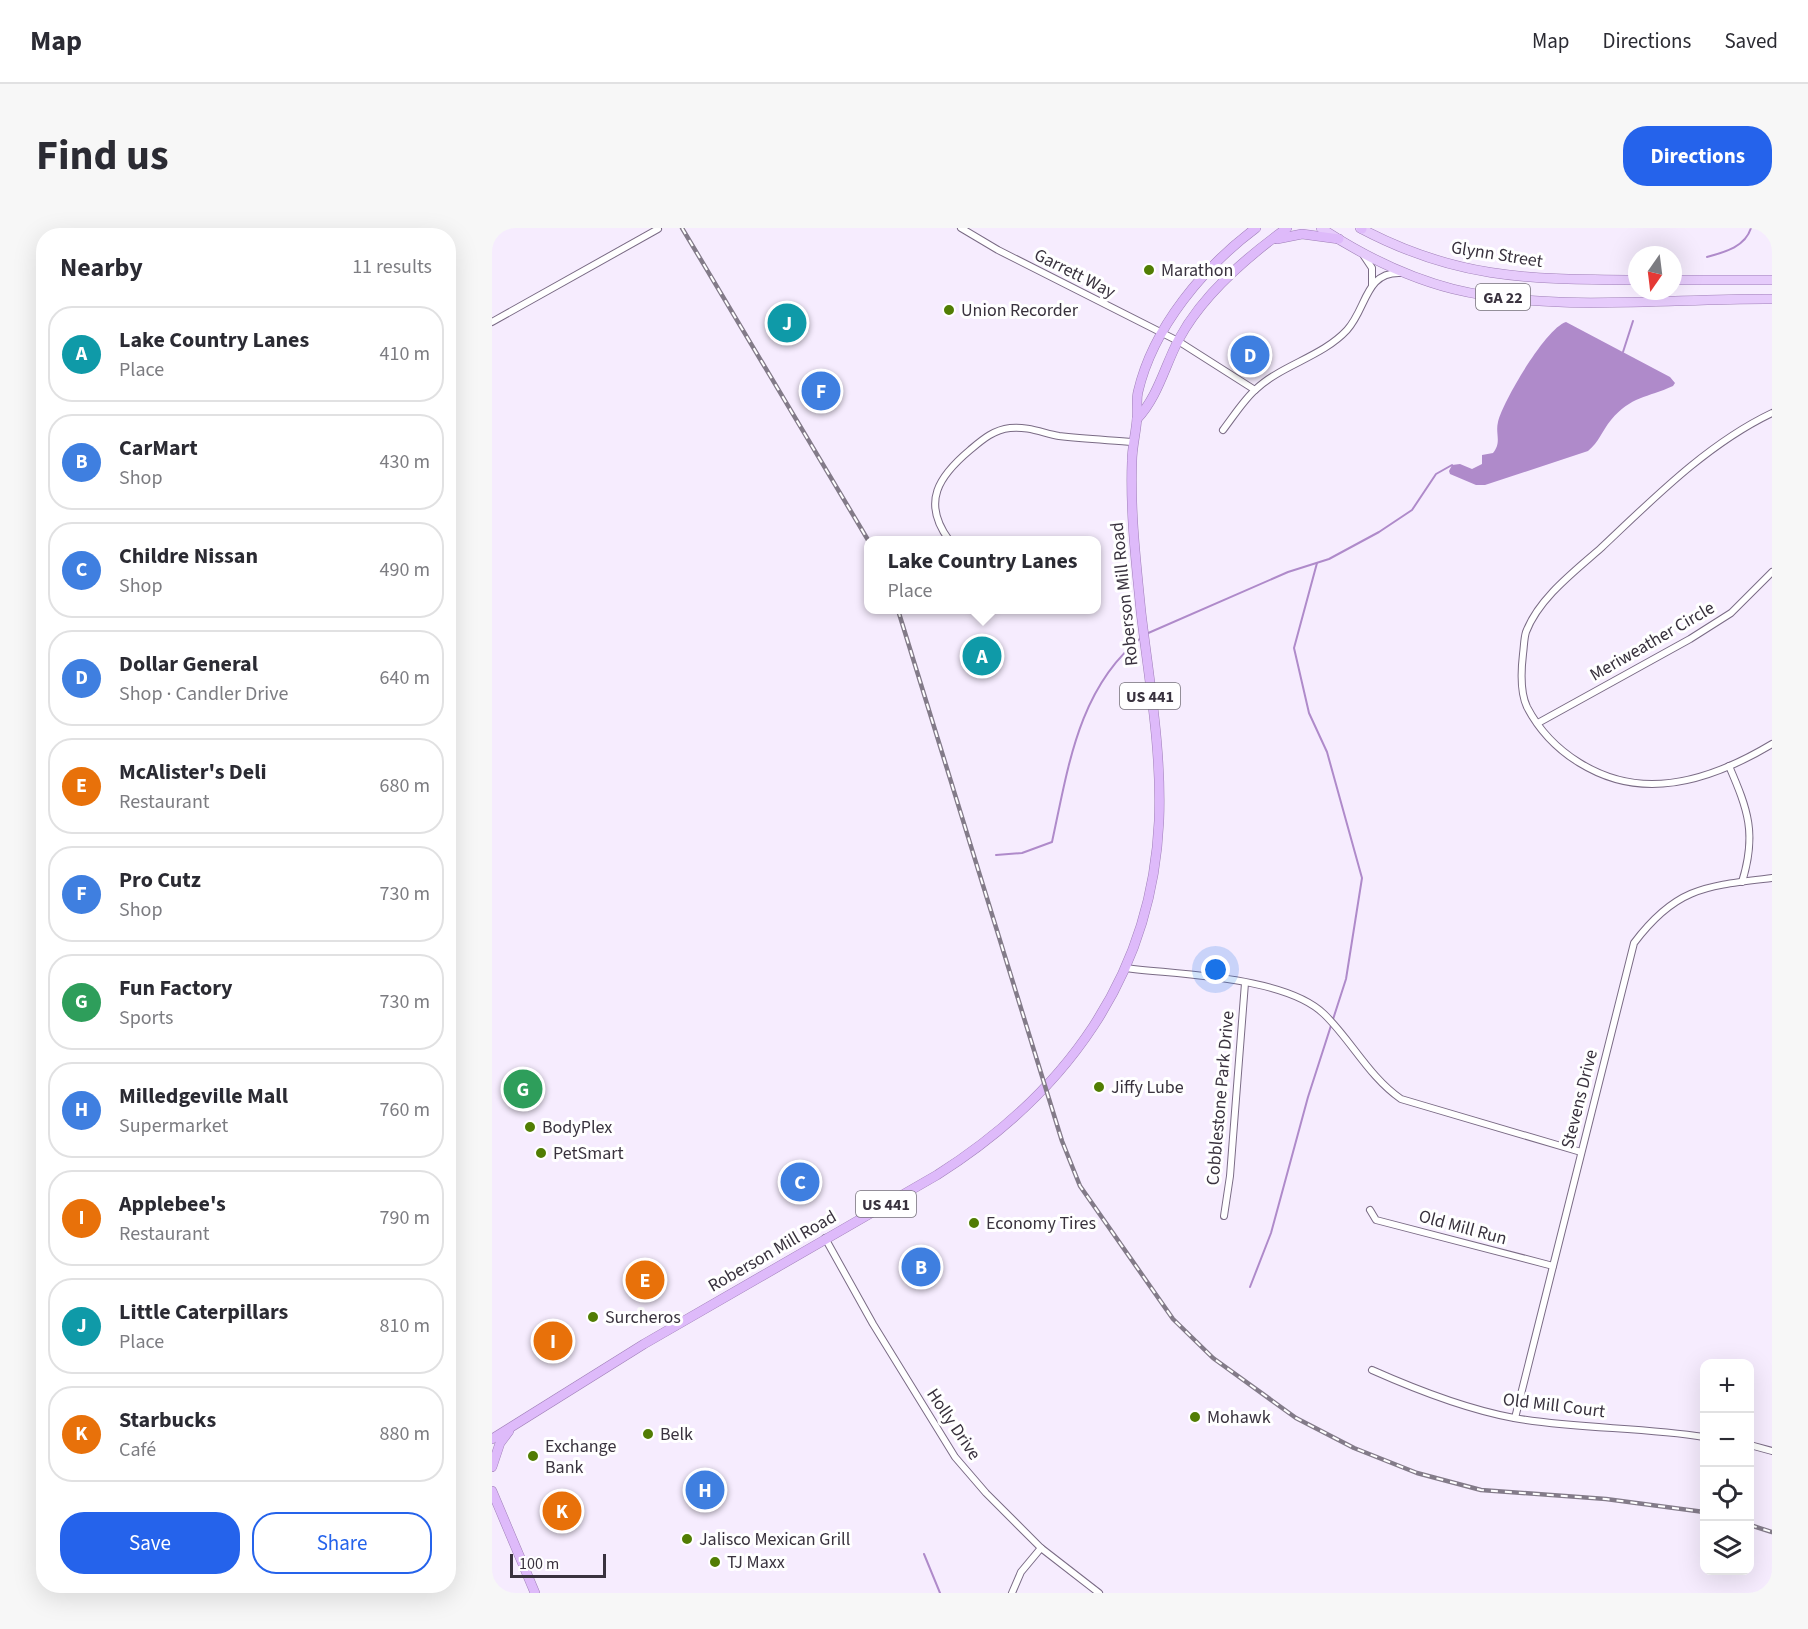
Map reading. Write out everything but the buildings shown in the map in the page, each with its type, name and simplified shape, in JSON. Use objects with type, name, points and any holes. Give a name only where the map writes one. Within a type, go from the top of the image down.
[{"type":"highway","name":"Roberson Mill Road","points":[[1137,419],[1150,406],[1188,323],[1213,294],[1287,228]]},
{"type":"highway","name":"Roberson Mill Road","points":[[492,1439],[620,1358],[962,1160],[1017,1116],[1077,1050],[1104,1011],[1125,968],[1148,897],[1155,859],[1159,811],[1157,762],[1134,536],[1133,442],[1137,419],[1137,395],[1143,375],[1163,333],[1196,285],[1253,229]]},
{"type":"highway","points":[[1269,242],[1302,234],[1339,239]]},
{"type":"highway","name":"US 441","points":[[492,1467],[500,1443],[514,1424]]},
{"type":"highway","points":[[492,1491],[535,1593]]},
{"type":"main road","name":"GA 22","points":[[1321,228],[1362,252],[1406,273],[1471,292],[1551,301],[1772,299]]},
{"type":"main road","name":"Glynn Street","points":[[1361,228],[1419,255],[1480,272],[1524,278],[1628,280]]},
{"type":"main road","points":[[1682,280],[1772,280]]},
{"type":"street","name":"Garrett Way","points":[[961,228],[998,250],[1178,341],[1255,390]]},
{"type":"street","points":[[492,322],[658,229]]},
{"type":"street","points":[[1362,252],[1372,268],[1372,285]]},
{"type":"street","points":[[1223,430],[1255,390],[1338,338],[1358,316],[1372,285],[1382,275],[1406,273]]},
{"type":"street","points":[[1772,413],[1728,439],[1690,468],[1589,559],[1535,613],[1525,634],[1520,674],[1527,706],[1553,745],[1581,765],[1609,777],[1650,784],[1676,782],[1729,766],[1772,744]]},
{"type":"street","points":[[947,536],[938,516],[935,499],[938,489],[949,468],[998,430],[1020,427],[1059,436],[1133,442]]},
{"type":"street","name":"Meriweather Circle","points":[[1538,723],[1690,639],[1731,613],[1772,572]]},
{"type":"street","points":[[1729,766],[1747,811],[1751,831],[1742,882]]},
{"type":"street","name":"Stevens Drive","points":[[1515,1418],[1634,943],[1650,921],[1692,891],[1772,878]]},
{"type":"street","points":[[1125,968],[1245,983],[1294,994],[1322,1012],[1386,1089],[1401,1099],[1581,1152]]},
{"type":"street","name":"Cobblestone Park Drive","points":[[1224,1216],[1230,1176],[1245,983]]},
{"type":"street","name":"Old Mill Run","points":[[1370,1210],[1376,1220],[1553,1266]]},
{"type":"street","name":"Holly Drive","points":[[825,1238],[873,1324],[955,1457],[986,1493],[1041,1548],[1099,1593]]},
{"type":"street","name":"Old Mill Court","points":[[1372,1370],[1418,1390],[1515,1418],[1656,1429],[1700,1436]]},
{"type":"street","points":[[1754,1446],[1772,1451]]},
{"type":"street","points":[[1012,1593],[1021,1572],[1041,1548]]},
{"type":"shaded area","points":[[1566,322],[1670,377],[1675,383],[1673,386],[1625,406],[1611,420],[1588,451],[1485,485],[1476,485],[1450,474],[1452,465],[1460,464],[1472,469],[1482,464],[1482,455],[1493,453],[1498,442],[1498,422],[1516,383],[1548,337]]},
{"type":"waterway","points":[[1707,257],[1727,251],[1739,244],[1751,228]]},
{"type":"waterway","points":[[1623,352],[1633,321]]},
{"type":"waterway","points":[[1146,634],[1288,572],[1329,559],[1379,532],[1412,510],[1436,474],[1452,465]]},
{"type":"waterway","points":[[1250,1287],[1271,1233],[1308,1097],[1346,979],[1362,878],[1327,752],[1309,713],[1294,648],[1317,563]]},
{"type":"waterway","points":[[996,855],[1022,853],[1052,842],[1071,758],[1090,705],[1103,680],[1120,657],[1142,637]]},
{"type":"waterway","points":[[924,1554],[940,1593]]},
{"type":"railway","points":[[682,228],[866,536]]},
{"type":"railway","points":[[899,614],[1062,1141],[1080,1186],[1173,1319],[1213,1358],[1296,1418],[1354,1448],[1417,1473],[1481,1490],[1606,1499],[1700,1511]]},
{"type":"railway","points":[[1754,1526],[1772,1532]]},
{"type":"place","name":"Marathon","points":[[1149,270]]},
{"type":"place","name":"Union Recorder","points":[[949,310]]},
{"type":"place","name":"Little Caterpillars","points":[[787,323]]},
{"type":"place","name":"Dollar General","points":[[1250,355]]},
{"type":"place","name":"Pro Cutz","points":[[821,391]]},
{"type":"place","name":"Lake Country Lanes","points":[[982,656]]},
{"type":"place","name":"Jiffy Lube","points":[[1099,1087]]},
{"type":"place","name":"Fun Factory","points":[[523,1089]]},
{"type":"place","name":"BodyPlex","points":[[530,1127]]},
{"type":"place","name":"PetSmart","points":[[541,1153]]},
{"type":"place","name":"Childre Nissan","points":[[800,1182]]},
{"type":"place","name":"Economy Tires","points":[[974,1223]]},
{"type":"place","name":"CarMart","points":[[921,1267]]},
{"type":"place","name":"McAlister's Deli","points":[[645,1280]]},
{"type":"place","name":"Surcheros","points":[[593,1317]]},
{"type":"place","name":"Applebee's","points":[[553,1341]]},
{"type":"place","name":"Mohawk","points":[[1195,1417]]},
{"type":"place","name":"Belk","points":[[648,1434]]},
{"type":"place","name":"Exchange Bank","points":[[533,1456]]},
{"type":"place","name":"Milledgeville Mall","points":[[705,1490]]},
{"type":"place","name":"Starbucks","points":[[562,1511]]},
{"type":"place","name":"Jalisco Mexican Grill","points":[[687,1539]]},
{"type":"place","name":"TJ Maxx","points":[[715,1562]]}]
